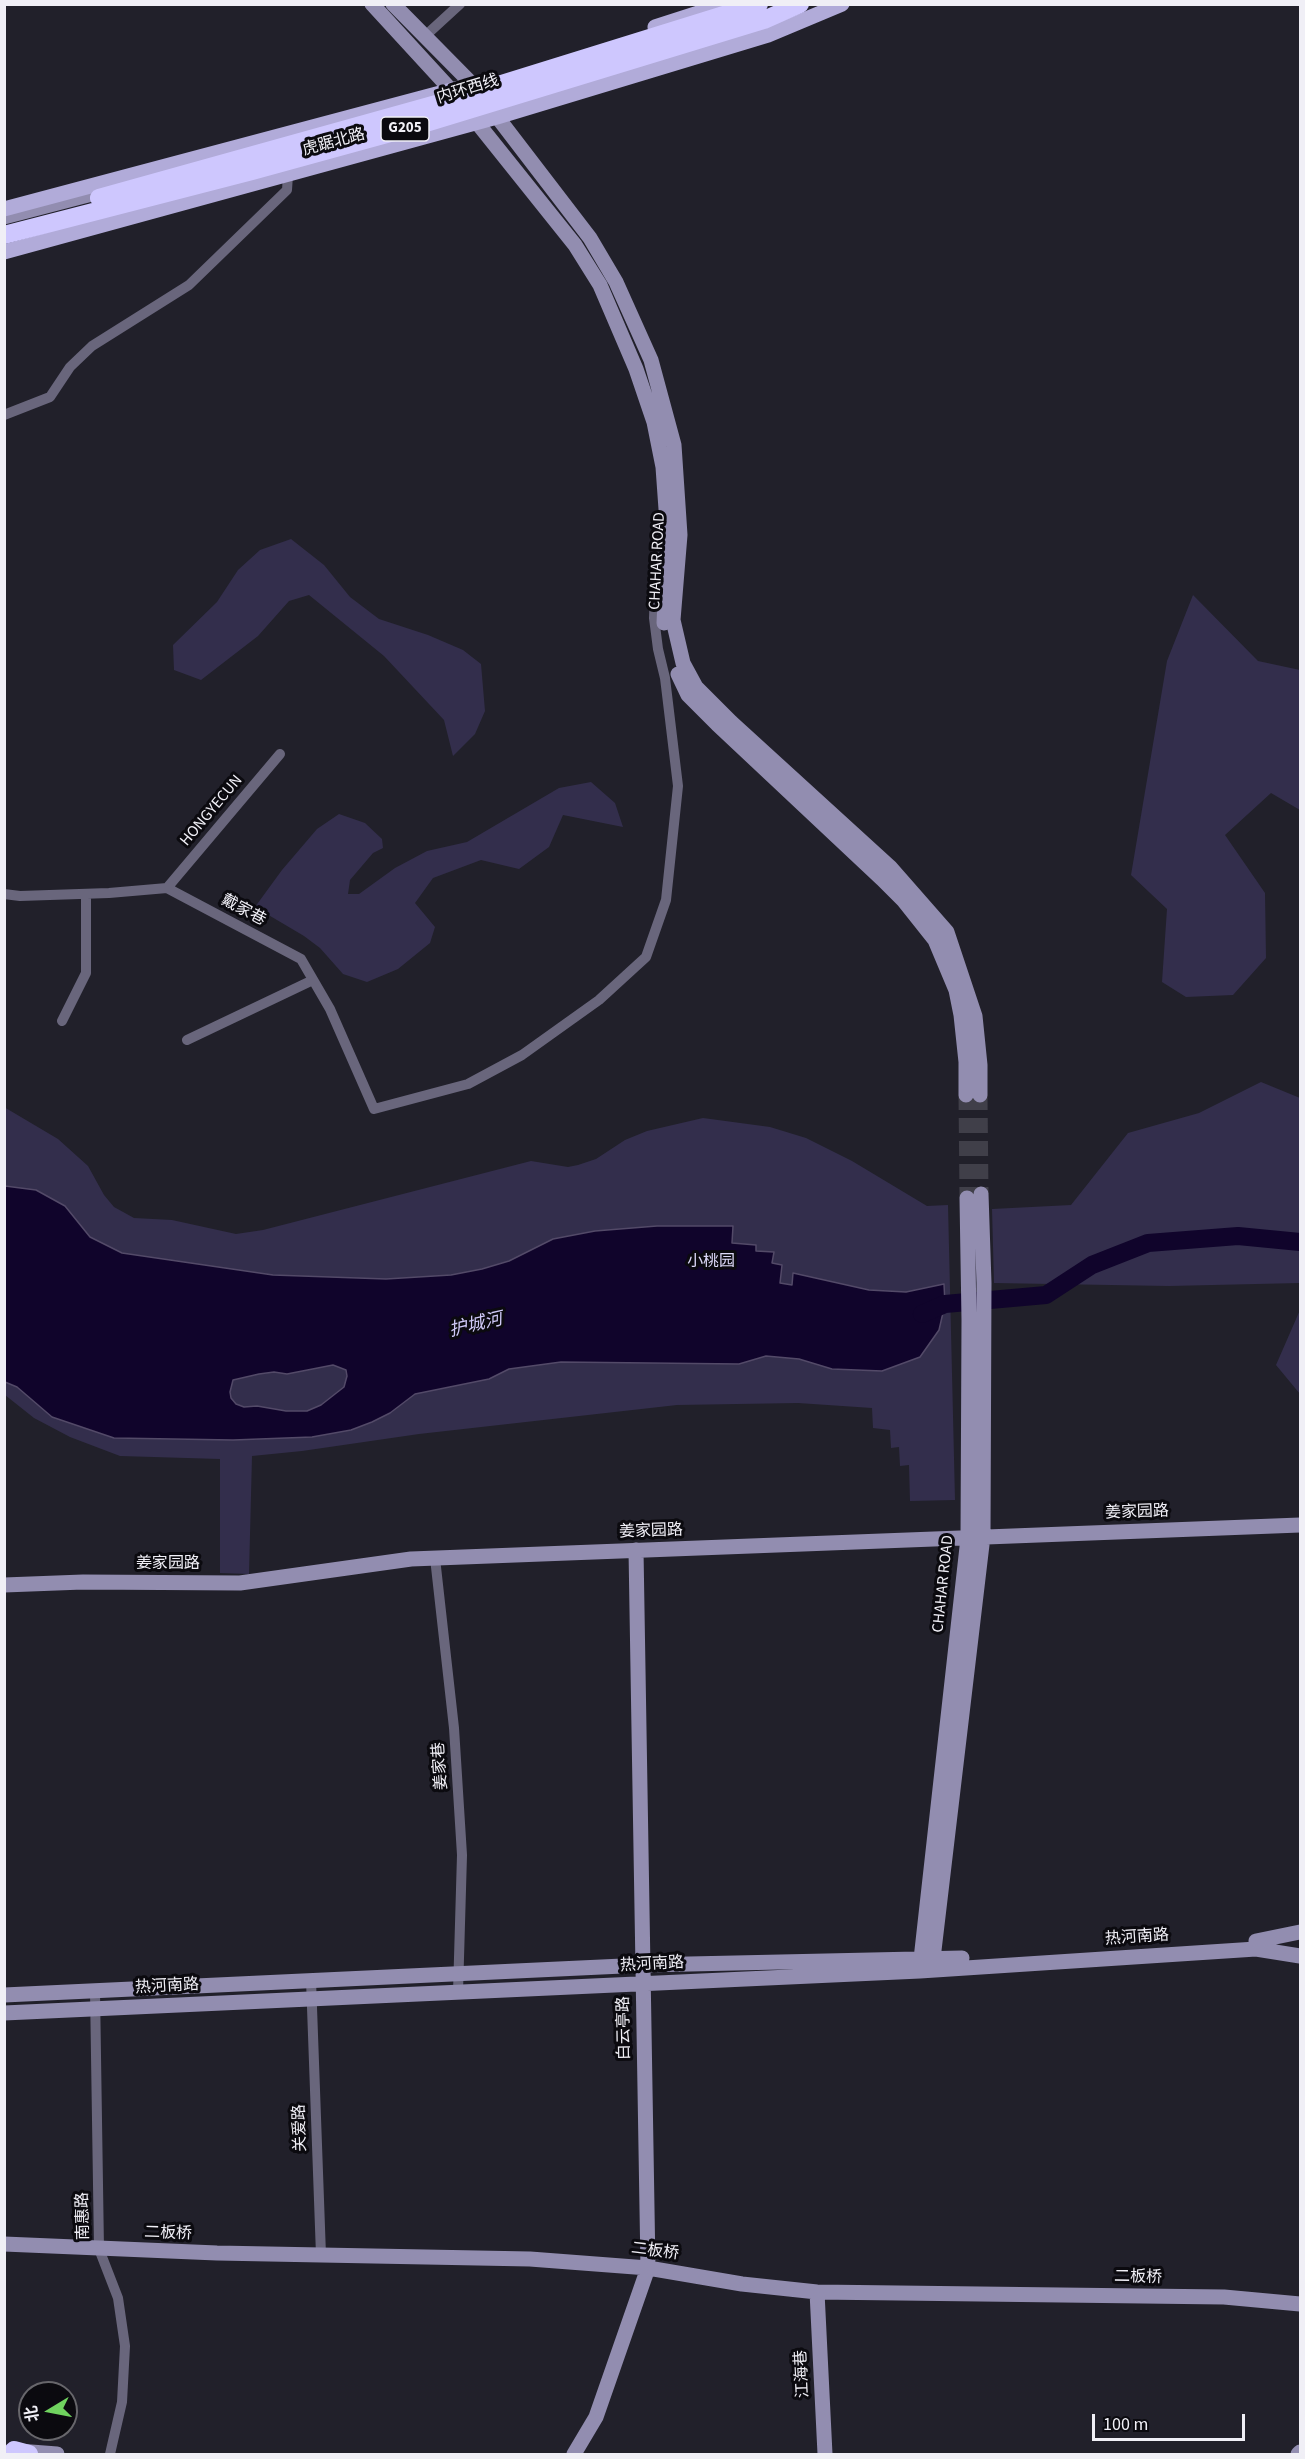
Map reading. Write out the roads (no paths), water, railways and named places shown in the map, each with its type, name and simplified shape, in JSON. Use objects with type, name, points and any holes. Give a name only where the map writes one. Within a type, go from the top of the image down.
[{"type":"highway","name":"内环西线","points":[[4,235],[250,165],[440,103],[759,4]]},
{"type":"highway","name":"内环西线","points":[[4,224],[458,114],[764,20],[800,4]]},
{"type":"highway","points":[[4,245],[109,218],[250,165]]},
{"type":"main road","name":"CHAHAR ROAD","points":[[372,4],[451,90],[576,245],[600,285],[620,329],[654,422],[674,536]]},
{"type":"main road","name":"CHAHAR ROAD","points":[[393,4],[472,84],[590,238],[616,282],[641,336],[661,389],[674,445],[674,536],[664,622],[670,655],[681,681],[688,695],[717,724],[904,901],[935,940],[956,990],[973,1095]]},
{"type":"main road","name":"虎踞北路","points":[[4,209],[451,90],[726,4]]},
{"type":"main road","name":"虎踞北路","points":[[4,252],[497,117],[768,35],[842,4]]},
{"type":"main road","points":[[4,217],[103,191],[250,165]]},
{"type":"main road","name":"CHAHAR ROAD","points":[[926,1965],[975,1537],[974,1196]]},
{"type":"main road","name":"姜家园路","points":[[4,1585],[83,1582],[240,1583],[411,1559],[1300,1525]]},
{"type":"main road","name":"白云亭路","points":[[574,2454],[597,2417],[648,2268],[636,1550]]},
{"type":"main road","points":[[1256,1941],[1300,1932]]},
{"type":"main road","name":"热河南路","points":[[4,2013],[643,1984],[1256,1941],[1300,1946]]},
{"type":"main road","name":"热河南路","points":[[4,1995],[644,1965],[926,1965],[1256,1949],[1300,1956]]},
{"type":"main road","name":"二板桥","points":[[4,2244],[99,2249],[530,2259],[648,2268],[742,2284],[817,2292],[1224,2297],[1300,2304]]},
{"type":"main road","name":"江海巷","points":[[817,2292],[825,2454]]},
{"type":"main road","points":[[16,2451],[57,2454]]},
{"type":"street","points":[[424,37],[460,4]]},
{"type":"street","points":[[4,416],[50,396],[70,367],[92,346],[189,285],[287,190],[288,175]]},
{"type":"street","name":"戴家巷","points":[[167,888],[301,959],[330,1009],[374,1109],[468,1084],[522,1054],[599,1000],[646,957],[666,900],[678,786],[665,678],[654,618],[657,538],[674,536]]},
{"type":"street","name":"HONGYECUN","points":[[167,888],[280,754]]},
{"type":"street","points":[[4,894],[20,896],[86,894],[167,888]]},
{"type":"street","points":[[62,1021],[86,973],[86,894]]},
{"type":"street","points":[[187,1040],[313,980]]},
{"type":"street","name":"姜家巷","points":[[435,1558],[454,1728],[462,1854],[458,1992]]},
{"type":"street","name":"关爱路","points":[[311,1980],[321,2255]]},
{"type":"street","name":"南惠路","points":[[96,1991],[99,2249],[118,2298],[125,2346],[122,2402],[110,2454]]},
{"type":"water","name":"护城河","points":[[5,1186],[36,1190],[65,1206],[90,1237],[122,1253],[273,1275],[386,1279],[451,1275],[509,1261],[553,1239],[595,1231],[657,1226],[733,1226],[732,1243],[756,1245],[756,1251],[774,1252],[772,1263],[782,1265],[780,1283],[792,1285],[793,1273],[869,1290],[906,1292],[944,1284],[945,1304],[939,1330],[920,1357],[882,1371],[832,1369],[799,1359],[766,1356],[739,1364],[561,1362],[509,1369],[489,1379],[415,1394],[390,1413],[372,1422],[351,1430],[312,1437],[233,1440],[114,1438],[52,1417],[17,1387],[5,1382]],"holes":[[[333,1365],[346,1370],[344,1387],[321,1405],[307,1411],[286,1411],[257,1406],[244,1407],[236,1404],[231,1398],[233,1380],[259,1374],[274,1372],[287,1374]]]},
{"type":"waterway","points":[[922,1314],[945,1304],[1046,1295],[1092,1265],[1148,1243],[1238,1236],[1300,1242]]},
{"type":"tunnel","points":[[966,1095],[967,1198]]},
{"type":"tunnel","points":[[980,1095],[981,1194]]},
{"type":"park label","name":"小桃园","points":[[711,1262]]}]
